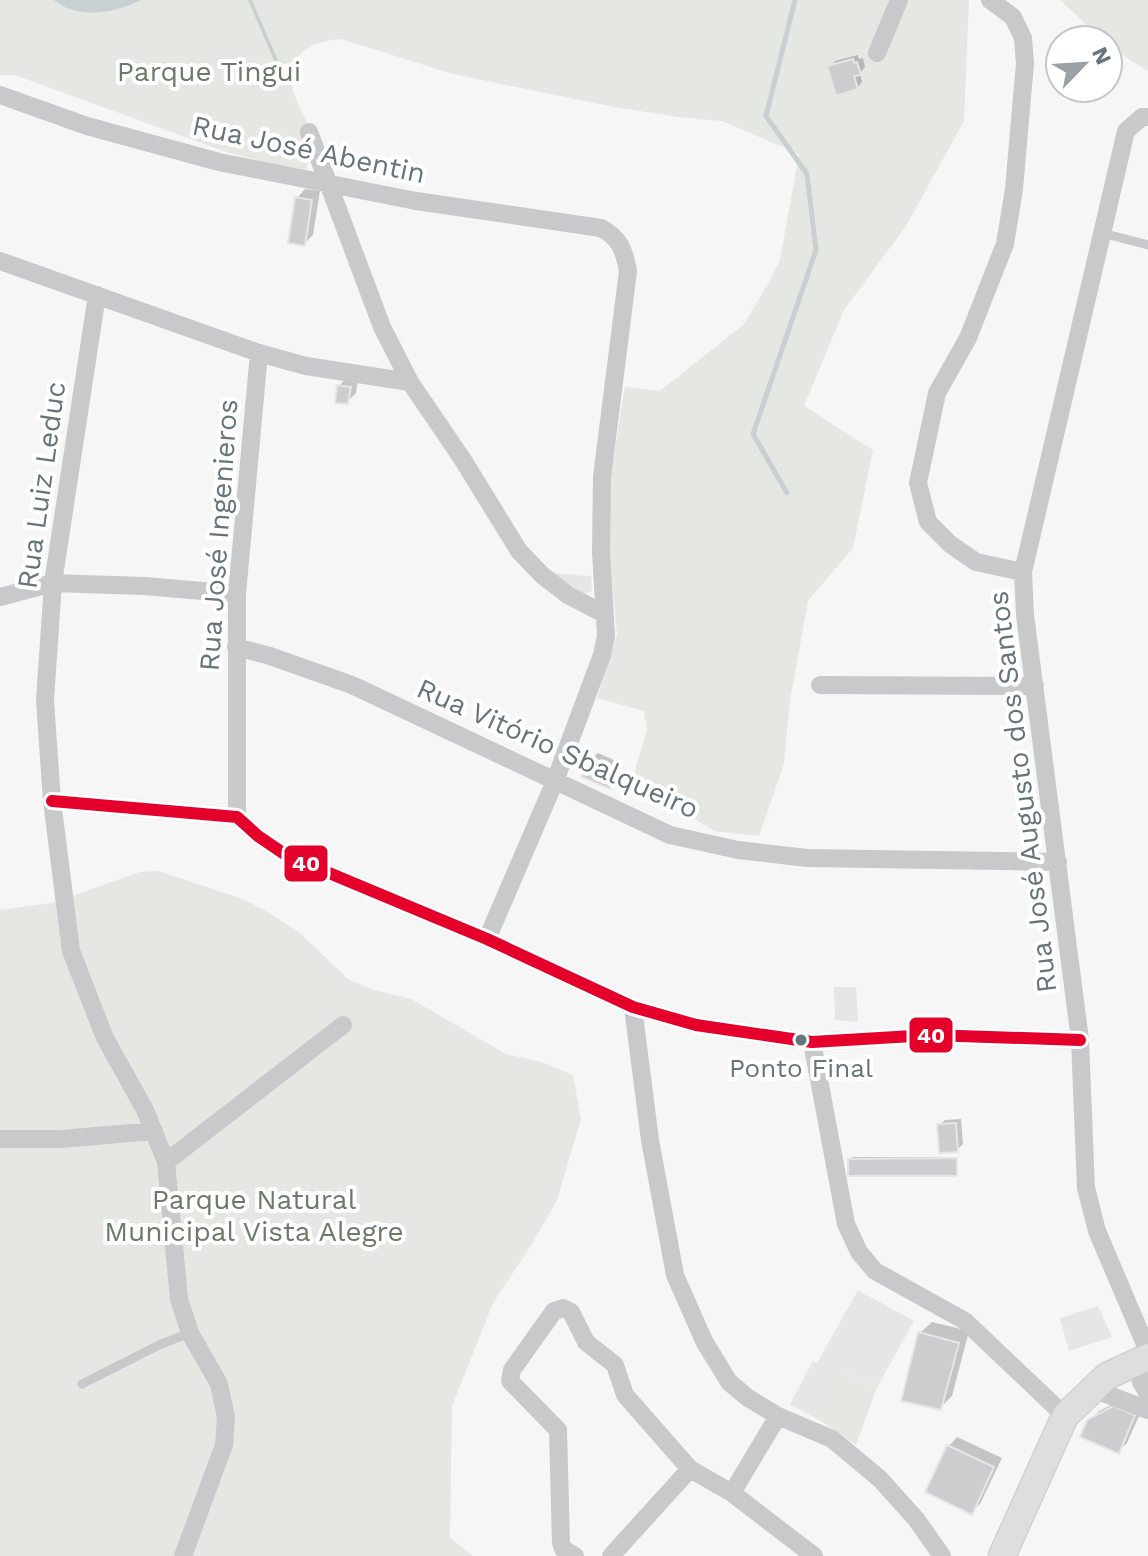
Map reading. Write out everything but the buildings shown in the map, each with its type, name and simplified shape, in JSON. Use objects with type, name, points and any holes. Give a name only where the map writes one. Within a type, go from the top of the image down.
[{"type":"street","points":[[877,53],[899,0]]},
{"type":"street","points":[[990,0],[1013,17],[1023,38],[1025,63],[1014,189],[1005,244],[968,338],[937,393],[918,483],[928,522],[950,544],[976,562],[1023,572]]},
{"type":"street","name":"Rua José Abentin","points":[[0,95],[22,100],[87,126],[219,162],[327,185],[574,223],[601,228],[612,234],[624,249],[628,271],[602,477],[604,614]]},
{"type":"street","name":"Rua José Augusto dos Santos","points":[[1148,117],[1142,117],[1126,131],[1023,572],[1025,615],[1080,1040],[1086,1188],[1097,1231],[1144,1357],[1141,1382],[1148,1394]]},
{"type":"street","points":[[309,132],[382,327],[410,382],[519,551],[542,575],[568,595],[604,614],[606,636],[602,655],[555,781],[487,939]]},
{"type":"street","points":[[0,261],[259,353],[306,366],[410,382]]},
{"type":"street","name":"Rua Luiz Leduc","points":[[97,295],[53,583],[45,700],[52,801],[71,951],[105,1038],[145,1110],[166,1162],[179,1299],[190,1333],[219,1384],[226,1417],[224,1445],[183,1556]]},
{"type":"street","name":"Rua José Ingenieros","points":[[237,817],[237,594],[259,353]]},
{"type":"street","points":[[0,597],[53,583],[144,586],[237,594]]},
{"type":"street","name":"Rua Vitório Sbalqueiro","points":[[236,647],[352,685],[670,835],[738,850],[807,858],[1058,862]]},
{"type":"street","points":[[820,685],[1035,686]]},
{"type":"street","points":[[52,801],[237,817],[286,855],[487,939],[633,1007],[696,1025],[812,1042],[930,1035],[1080,1040]]},
{"type":"street","points":[[633,1007],[650,1140],[675,1275],[704,1341],[729,1382],[748,1398],[778,1416],[832,1439],[880,1479],[916,1519],[942,1556]]},
{"type":"street","points":[[166,1162],[343,1025]]},
{"type":"street","points":[[812,1042],[846,1224],[859,1252],[875,1271],[965,1321],[1065,1416]]},
{"type":"street","points":[[0,1139],[61,1139],[154,1131]]},
{"type":"street","points":[[575,1556],[563,1549],[561,1543],[558,1430],[510,1381],[512,1370],[554,1311],[563,1308],[571,1312],[586,1342],[615,1365],[625,1395],[690,1469],[732,1493],[814,1556]]},
{"type":"street","points":[[1002,1556],[1065,1416],[1107,1376],[1144,1357]]},
{"type":"street","points":[[1093,1389],[1148,1410]]},
{"type":"street","points":[[732,1493],[778,1416]]},
{"type":"street","points":[[611,1556],[690,1469]]},
{"type":"lane","points":[[1102,233],[1148,245]]},
{"type":"lane","points":[[82,1384],[161,1344],[190,1333]]},
{"type":"shaded area","name":"Parque Tingui","points":[[54,0],[141,0],[109,11],[85,12]]},
{"type":"shaded area","points":[[248,0],[252,0],[286,79],[283,81]]},
{"type":"shaded area","points":[[834,987],[856,987],[858,1022],[835,1020]]},
{"type":"shaded area","points":[[858,1290],[914,1321],[876,1389],[846,1372],[819,1420],[790,1404]]},
{"type":"shaded area","points":[[1098,1306],[1112,1337],[1069,1351],[1060,1318]]},
{"type":"green space","points":[[0,0],[969,0],[964,121],[906,226],[844,310],[804,406],[873,450],[853,548],[808,601],[790,700],[784,764],[759,836],[714,831],[635,782],[635,770],[647,730],[644,711],[597,698],[617,634],[609,556],[610,480],[625,387],[660,391],[743,325],[780,260],[799,154],[722,121],[614,107],[453,74],[341,39],[311,47],[297,59],[291,78],[309,131],[307,169],[281,166],[229,153],[15,75],[0,75]]},
{"type":"green space","points":[[1060,0],[1148,0],[1148,71],[1124,56],[1124,24],[1086,24]]},
{"type":"green space","points":[[553,573],[591,576],[592,591],[584,594]]},
{"type":"green space","name":"Parque Natural Municipal Vista Alegre","points":[[159,871],[243,899],[266,911],[300,933],[348,979],[374,990],[411,999],[506,1054],[541,1062],[573,1075],[581,1119],[557,1200],[493,1303],[452,1406],[450,1538],[473,1556],[0,1556],[0,910],[52,903],[140,872]]},
{"type":"green space","points":[[845,1372],[876,1389],[856,1445],[819,1420]]},
{"type":"waterway","points":[[787,493],[753,434],[816,250],[807,174],[766,116],[795,0]]},
{"type":"transit line","name":"40","points":[[52,801],[237,817],[286,855],[487,939],[633,1007],[696,1025],[812,1042],[930,1035],[1080,1040]]},
{"type":"place","name":"Ponto Final","points":[[801,1040]]}]
